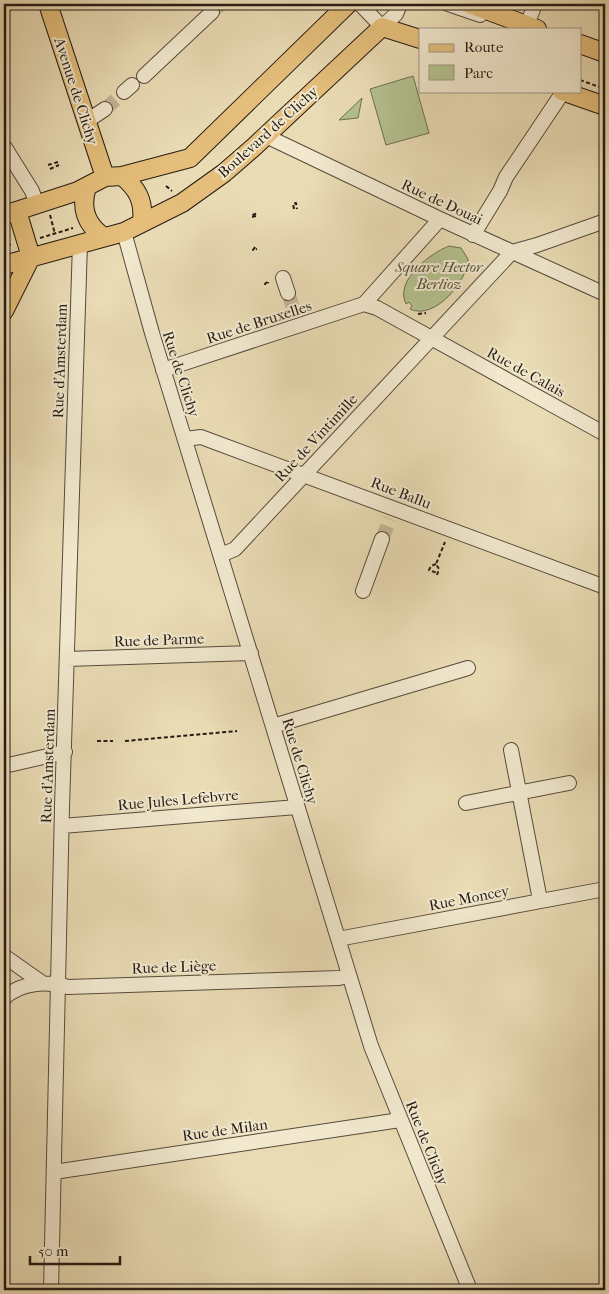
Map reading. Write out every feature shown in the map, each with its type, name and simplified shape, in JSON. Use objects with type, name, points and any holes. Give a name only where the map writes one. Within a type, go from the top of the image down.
[{"type":"main road","name":"Avenue de Clichy","points":[[48,4],[84,121],[113,177]]},
{"type":"main road","points":[[33,248],[10,213],[42,208],[113,177],[190,158],[348,4]]},
{"type":"main road","points":[[470,4],[528,28]]},
{"type":"main road","points":[[382,27],[419,40]]},
{"type":"main road","name":"Boulevard de Clichy","points":[[142,222],[182,203],[224,173],[382,27]]},
{"type":"main road","points":[[582,45],[605,53]]},
{"type":"main road","points":[[566,92],[605,106]]},
{"type":"main road","points":[[4,265],[33,248],[76,236],[104,237],[124,232],[142,222],[142,200],[135,187],[113,177]]},
{"type":"main road","points":[[87,187],[83,198],[89,223],[92,229],[104,237]]},
{"type":"main road","points":[[4,310],[33,248]]},
{"type":"street","points":[[360,4],[382,27],[419,34]]},
{"type":"street","name":"Boulevard de Clichy","points":[[382,27],[396,14],[400,4]]},
{"type":"street","points":[[448,4],[528,28],[535,4]]},
{"type":"street","points":[[144,76],[212,12]]},
{"type":"street","points":[[582,52],[605,60]]},
{"type":"street","points":[[582,90],[605,98]]},
{"type":"street","points":[[473,235],[500,191],[506,176],[562,92]]},
{"type":"street","points":[[93,116],[105,108]]},
{"type":"street","name":"Rue de Douai","points":[[266,136],[473,235],[605,294]]},
{"type":"street","points":[[4,146],[42,208]]},
{"type":"street","points":[[364,304],[440,219]]},
{"type":"street","points":[[512,252],[605,221]]},
{"type":"street","name":"Rue de Clichy","points":[[124,232],[163,370],[370,1046],[468,1290]]},
{"type":"street","name":"Rue d'Amsterdam","points":[[51,1290],[76,236]]},
{"type":"street","name":"Rue de Vintimille","points":[[221,555],[235,549],[512,252]]},
{"type":"street","points":[[283,278],[288,293]]},
{"type":"street","name":"Rue de Bruxelles","points":[[163,370],[298,321],[364,304]]},
{"type":"street","name":"Rue de Calais","points":[[364,304],[377,308],[605,434]]},
{"type":"street","name":"Rue Ballu","points":[[185,439],[201,437],[302,475],[392,514],[605,586]]},
{"type":"street","points":[[364,591],[382,539]]},
{"type":"street","name":"Rue de Parme","points":[[67,659],[251,653]]},
{"type":"street","points":[[273,726],[468,668]]},
{"type":"street","points":[[511,750],[540,900]]},
{"type":"street","points":[[4,766],[65,752]]},
{"type":"street","points":[[466,802],[569,783]]},
{"type":"street","name":"Rue Jules Lefebvre","points":[[62,826],[297,807]]},
{"type":"street","name":"Rue Moncey","points":[[338,939],[605,889]]},
{"type":"street","points":[[4,956],[41,982]]},
{"type":"street","name":"Rue de Liège","points":[[4,998],[10,992],[41,982],[68,987],[339,978],[349,976]]},
{"type":"street","name":"Rue de Milan","points":[[54,1172],[400,1120]]},
{"type":"path","points":[[582,81],[605,89]]},
{"type":"path","points":[[48,166],[58,162]]},
{"type":"path","points":[[50,169],[59,166]]},
{"type":"path","points":[[166,186],[173,192]]},
{"type":"path","points":[[42,208],[55,234]]},
{"type":"path","points":[[33,248],[55,234],[76,236]]},
{"type":"path","points":[[418,314],[426,313]]},
{"type":"path","points":[[436,564],[439,569],[437,574],[429,570],[431,566],[436,564],[444,542],[449,541]]},
{"type":"path","points":[[125,741],[237,731]]},
{"type":"path","points":[[97,741],[113,741]]},
{"type":"green space","points":[[413,76],[429,133],[386,145],[370,89]]},
{"type":"green space","points":[[362,98],[358,118],[339,120]]},
{"type":"green space","name":"Square Hector Berlioz","points":[[449,246],[461,248],[468,259],[462,278],[456,288],[439,304],[429,309],[419,311],[410,309],[412,306],[409,302],[406,304],[404,295],[405,286],[410,277],[424,261]]},
{"type":"tunnel","points":[[212,12],[221,4]]},
{"type":"tunnel","points":[[105,109],[124,92]]},
{"type":"tunnel","points":[[288,293],[296,316]]},
{"type":"tunnel","points":[[382,539],[390,519]]}]
